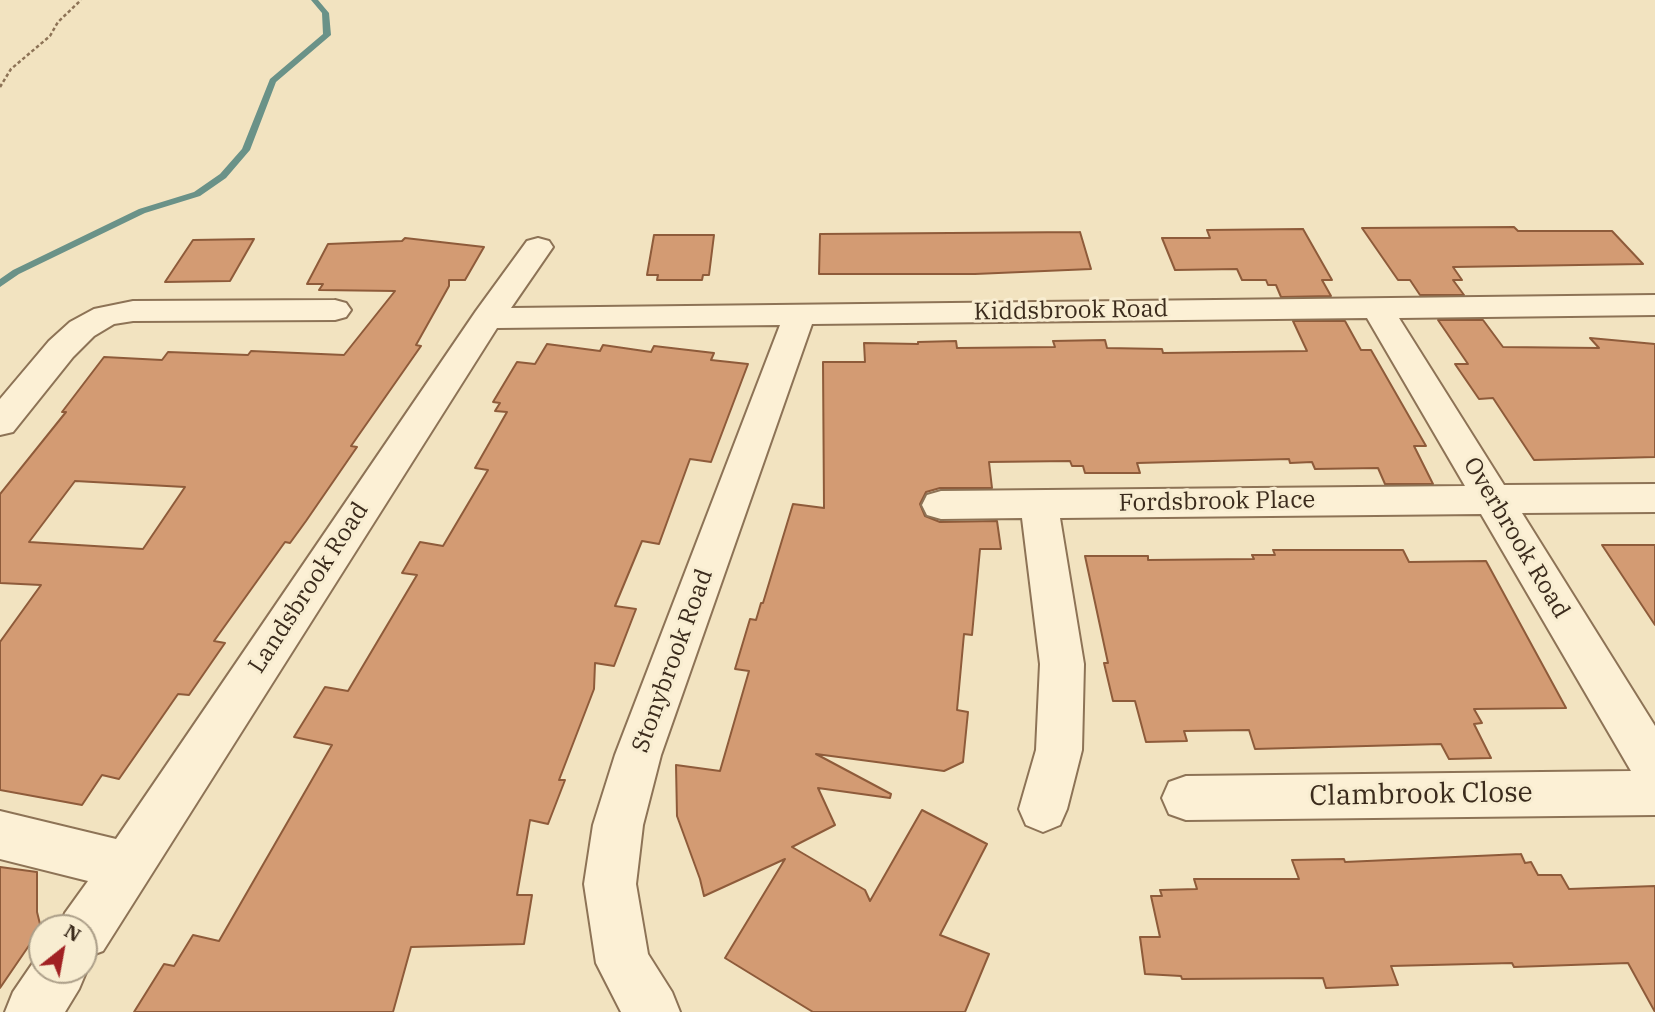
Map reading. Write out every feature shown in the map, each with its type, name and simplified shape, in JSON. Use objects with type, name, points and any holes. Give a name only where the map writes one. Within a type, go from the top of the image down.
[{"type":"street","name":"Landsbrook Road","points":[[95,914],[487,318],[538,247]]},
{"type":"street","name":"Kiddsbrook Road","points":[[487,318],[1655,305]]},
{"type":"street","name":"Overbrook Road","points":[[1377,307],[1655,768]]},
{"type":"street","points":[[0,423],[61,349],[82,329],[105,316],[134,311],[335,310]]},
{"type":"street","name":"Stonybrook Road","points":[[652,1012],[623,963],[610,884],[618,825],[638,755],[800,314]]},
{"type":"street","name":"Fordsbrook Place","points":[[941,505],[1655,498]]},
{"type":"street","points":[[1040,504],[1062,664],[1059,750],[1042,809]]},
{"type":"street","name":"Clambrook Close","points":[[1186,798],[1655,793]]},
{"type":"street","points":[[0,835],[126,866]]},
{"type":"street","points":[[33,1012],[51,984]]},
{"type":"path","points":[[0,87],[11,69],[44,42],[58,22],[81,0]]},
{"type":"building","points":[[1514,227],[1518,231],[1612,231],[1643,264],[1453,267],[1462,280],[1453,280],[1464,295],[1420,295],[1410,280],[1398,280],[1362,228]]},
{"type":"building","points":[[1303,229],[1332,280],[1322,280],[1331,296],[1281,297],[1276,285],[1268,285],[1266,280],[1242,280],[1237,269],[1175,270],[1162,238],[1210,238],[1207,230]]},
{"type":"building","points":[[1080,232],[1091,269],[975,274],[819,274],[820,234]]},
{"type":"building","points":[[654,235],[714,235],[709,275],[703,275],[702,280],[657,280],[658,275],[647,275]]},
{"type":"building","points":[[405,238],[484,247],[465,280],[449,280],[449,286],[416,345],[421,346],[351,446],[357,447],[306,521],[290,543],[285,542],[214,641],[225,643],[189,695],[178,694],[119,779],[102,775],[82,805],[0,790],[0,642],[41,585],[0,583],[0,494],[66,412],[62,412],[104,357],[162,360],[168,352],[248,355],[251,351],[344,355],[395,291],[319,290],[323,284],[307,284],[328,244],[402,241]],"holes":[[[75,481],[185,487],[143,549],[29,542]]]},
{"type":"building","points":[[254,239],[230,281],[165,282],[193,240]]},
{"type":"building","points":[[1438,320],[1483,320],[1503,347],[1599,348],[1590,338],[1655,344],[1655,457],[1534,460],[1493,398],[1479,399],[1455,364],[1468,364]]},
{"type":"building","points":[[1293,321],[1345,321],[1361,350],[1371,350],[1426,446],[1414,446],[1433,484],[1385,484],[1378,468],[1315,469],[1312,462],[1290,463],[1289,459],[1137,463],[1140,473],[1085,473],[1083,466],[1072,466],[1070,461],[989,462],[992,488],[940,488],[926,492],[920,504],[925,516],[940,522],[997,521],[1001,549],[980,549],[972,635],[964,634],[957,710],[968,712],[963,762],[944,771],[816,754],[891,794],[890,798],[818,788],[835,825],[792,847],[865,890],[870,901],[922,810],[987,844],[940,935],[989,954],[965,1012],[813,1012],[725,958],[785,859],[704,896],[677,816],[676,765],[720,771],[749,671],[735,669],[750,619],[756,620],[763,603],[793,504],[824,508],[823,362],[865,362],[864,343],[918,344],[956,341],[957,348],[1055,347],[1053,341],[1105,340],[1107,348],[1162,349],[1163,353],[1307,351]]},
{"type":"building","points":[[547,344],[600,351],[603,345],[651,352],[654,346],[714,353],[711,360],[748,364],[711,462],[690,459],[659,544],[642,541],[615,606],[636,609],[614,666],[595,663],[594,689],[559,780],[565,780],[548,824],[530,820],[517,895],[532,895],[524,944],[411,947],[393,1012],[134,1012],[164,964],[174,966],[193,935],[219,941],[332,745],[294,737],[325,687],[348,691],[417,575],[402,573],[420,542],[443,546],[488,470],[475,468],[507,412],[495,411],[500,403],[493,402],[517,362],[535,364]]},
{"type":"building","points":[[1602,545],[1655,545],[1655,625]]},
{"type":"building","points":[[1273,550],[1403,550],[1409,562],[1486,561],[1566,708],[1474,709],[1482,723],[1474,724],[1491,758],[1449,759],[1441,744],[1255,749],[1249,730],[1184,731],[1187,741],[1146,742],[1135,701],[1113,701],[1104,663],[1108,663],[1085,556],[1148,556],[1148,560],[1254,559],[1252,555],[1275,555]]},
{"type":"building","points":[[1521,854],[1525,863],[1531,862],[1538,875],[1561,875],[1569,889],[1655,886],[1655,1012],[1628,963],[1514,967],[1512,963],[1391,966],[1398,985],[1326,988],[1323,978],[1182,979],[1181,976],[1145,974],[1140,937],[1160,937],[1151,896],[1162,896],[1160,890],[1197,889],[1194,879],[1299,879],[1292,860],[1344,859],[1345,862]]},
{"type":"building","points":[[0,867],[37,872],[38,914],[28,914],[28,947],[0,988]]},
{"type":"waterway","points":[[0,284],[16,272],[142,211],[197,194],[223,176],[246,150],[273,81],[327,35],[325,13],[314,0]]}]
